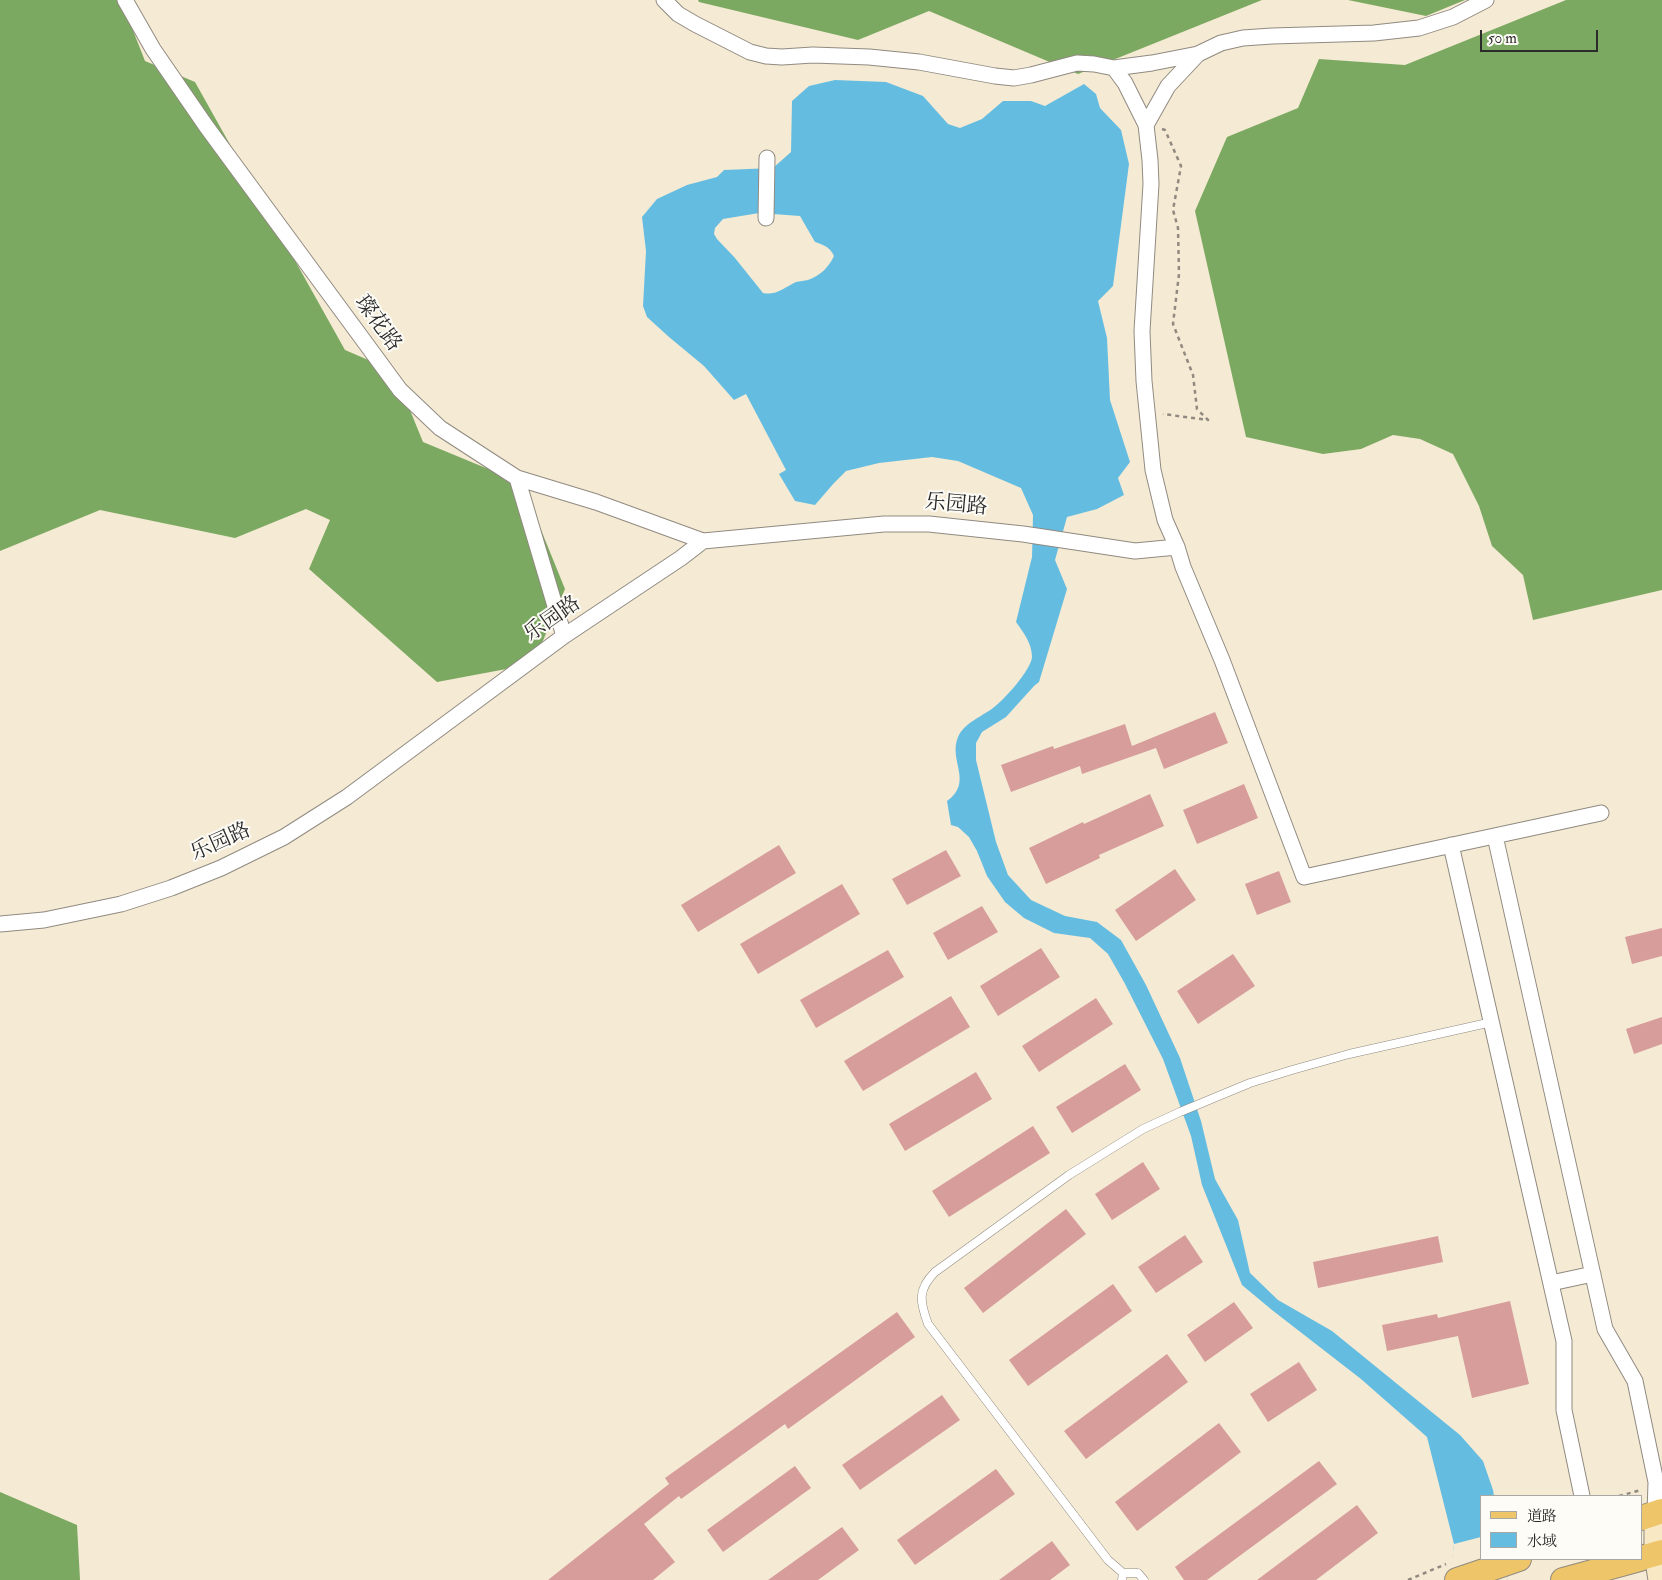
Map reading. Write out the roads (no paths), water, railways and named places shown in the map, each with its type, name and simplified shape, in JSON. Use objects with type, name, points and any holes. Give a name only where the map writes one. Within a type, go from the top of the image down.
[{"type":"main road","points":[[1653,1514],[1649,1556],[1659,1580]]},
{"type":"main road","points":[[1563,1580],[1615,1568],[1638,1560]]},
{"type":"main road","points":[[1457,1580],[1512,1561]]},
{"type":"street","name":"璨花路","points":[[125,0],[153,49],[206,126],[400,390],[440,428],[517,478],[596,502],[703,541]]},
{"type":"street","points":[[664,0],[678,14],[694,24],[750,52],[766,56],[813,55],[919,62],[1014,78],[1077,63],[1114,68],[1152,63],[1198,54],[1221,43],[1243,38],[1374,33],[1419,28],[1453,17],[1486,0]]},
{"type":"street","points":[[1146,125],[1168,86],[1198,54]]},
{"type":"street","points":[[1114,68],[1125,83],[1146,125],[1151,184],[1142,331],[1144,381],[1153,470],[1165,520],[1222,660],[1304,877],[1601,813]]},
{"type":"street","points":[[766,218],[767,158]]},
{"type":"street","points":[[517,478],[564,636]]},
{"type":"street","name":"乐园路","points":[[0,924],[44,920],[121,904],[171,888],[221,868],[284,837],[348,797],[564,636],[703,541],[884,524],[929,524],[1023,534],[1135,551],[1177,547]]},
{"type":"street","points":[[1495,836],[1605,1329],[1635,1381],[1656,1482],[1653,1514]]},
{"type":"street","points":[[1452,845],[1564,1341],[1564,1410],[1582,1495]]},
{"type":"street","points":[[1551,1283],[1593,1274]]},
{"type":"lane","points":[[1144,1580],[1138,1573],[1122,1577],[928,1324],[922,1307],[921,1294],[928,1279],[1069,1174],[1143,1129],[1180,1112],[1250,1083],[1292,1070],[1349,1054],[1492,1022]]},
{"type":"water","points":[[835,80],[886,82],[923,96],[948,124],[960,128],[982,119],[1003,101],[1031,101],[1045,106],[1084,84],[1096,94],[1100,108],[1121,130],[1129,164],[1113,286],[1098,301],[1107,338],[1110,400],[1130,462],[1118,478],[1124,495],[1097,509],[1067,517],[1055,560],[1067,589],[1039,682],[1006,717],[982,732],[976,743],[976,760],[996,842],[1008,875],[1031,900],[1065,916],[1097,922],[1121,940],[1146,985],[1180,1058],[1201,1121],[1215,1179],[1238,1220],[1250,1273],[1278,1300],[1332,1331],[1460,1435],[1483,1461],[1494,1495],[1480,1495],[1480,1560],[1504,1560],[1508,1580],[1450,1580],[1454,1544],[1427,1437],[1361,1379],[1242,1285],[1202,1185],[1191,1136],[1163,1059],[1108,954],[1090,938],[1054,933],[1024,918],[1005,902],[987,876],[969,837],[958,827],[951,825],[947,801],[955,794],[959,786],[960,779],[956,754],[958,737],[964,728],[993,708],[1010,692],[1022,677],[1032,657],[1029,642],[1016,622],[1032,557],[1033,515],[1021,488],[958,461],[932,457],[879,463],[846,471],[815,505],[795,501],[779,474],[786,470],[746,394],[734,400],[704,366],[647,317],[643,306],[646,251],[642,217],[657,199],[687,185],[717,177],[724,170],[773,168],[791,152],[792,101],[809,86]],"holes":[[[759,213],[800,216],[815,242],[831,250],[834,256],[830,264],[820,274],[808,280],[796,282],[780,291],[768,294],[763,293],[714,234],[715,228],[723,219]]]}]
